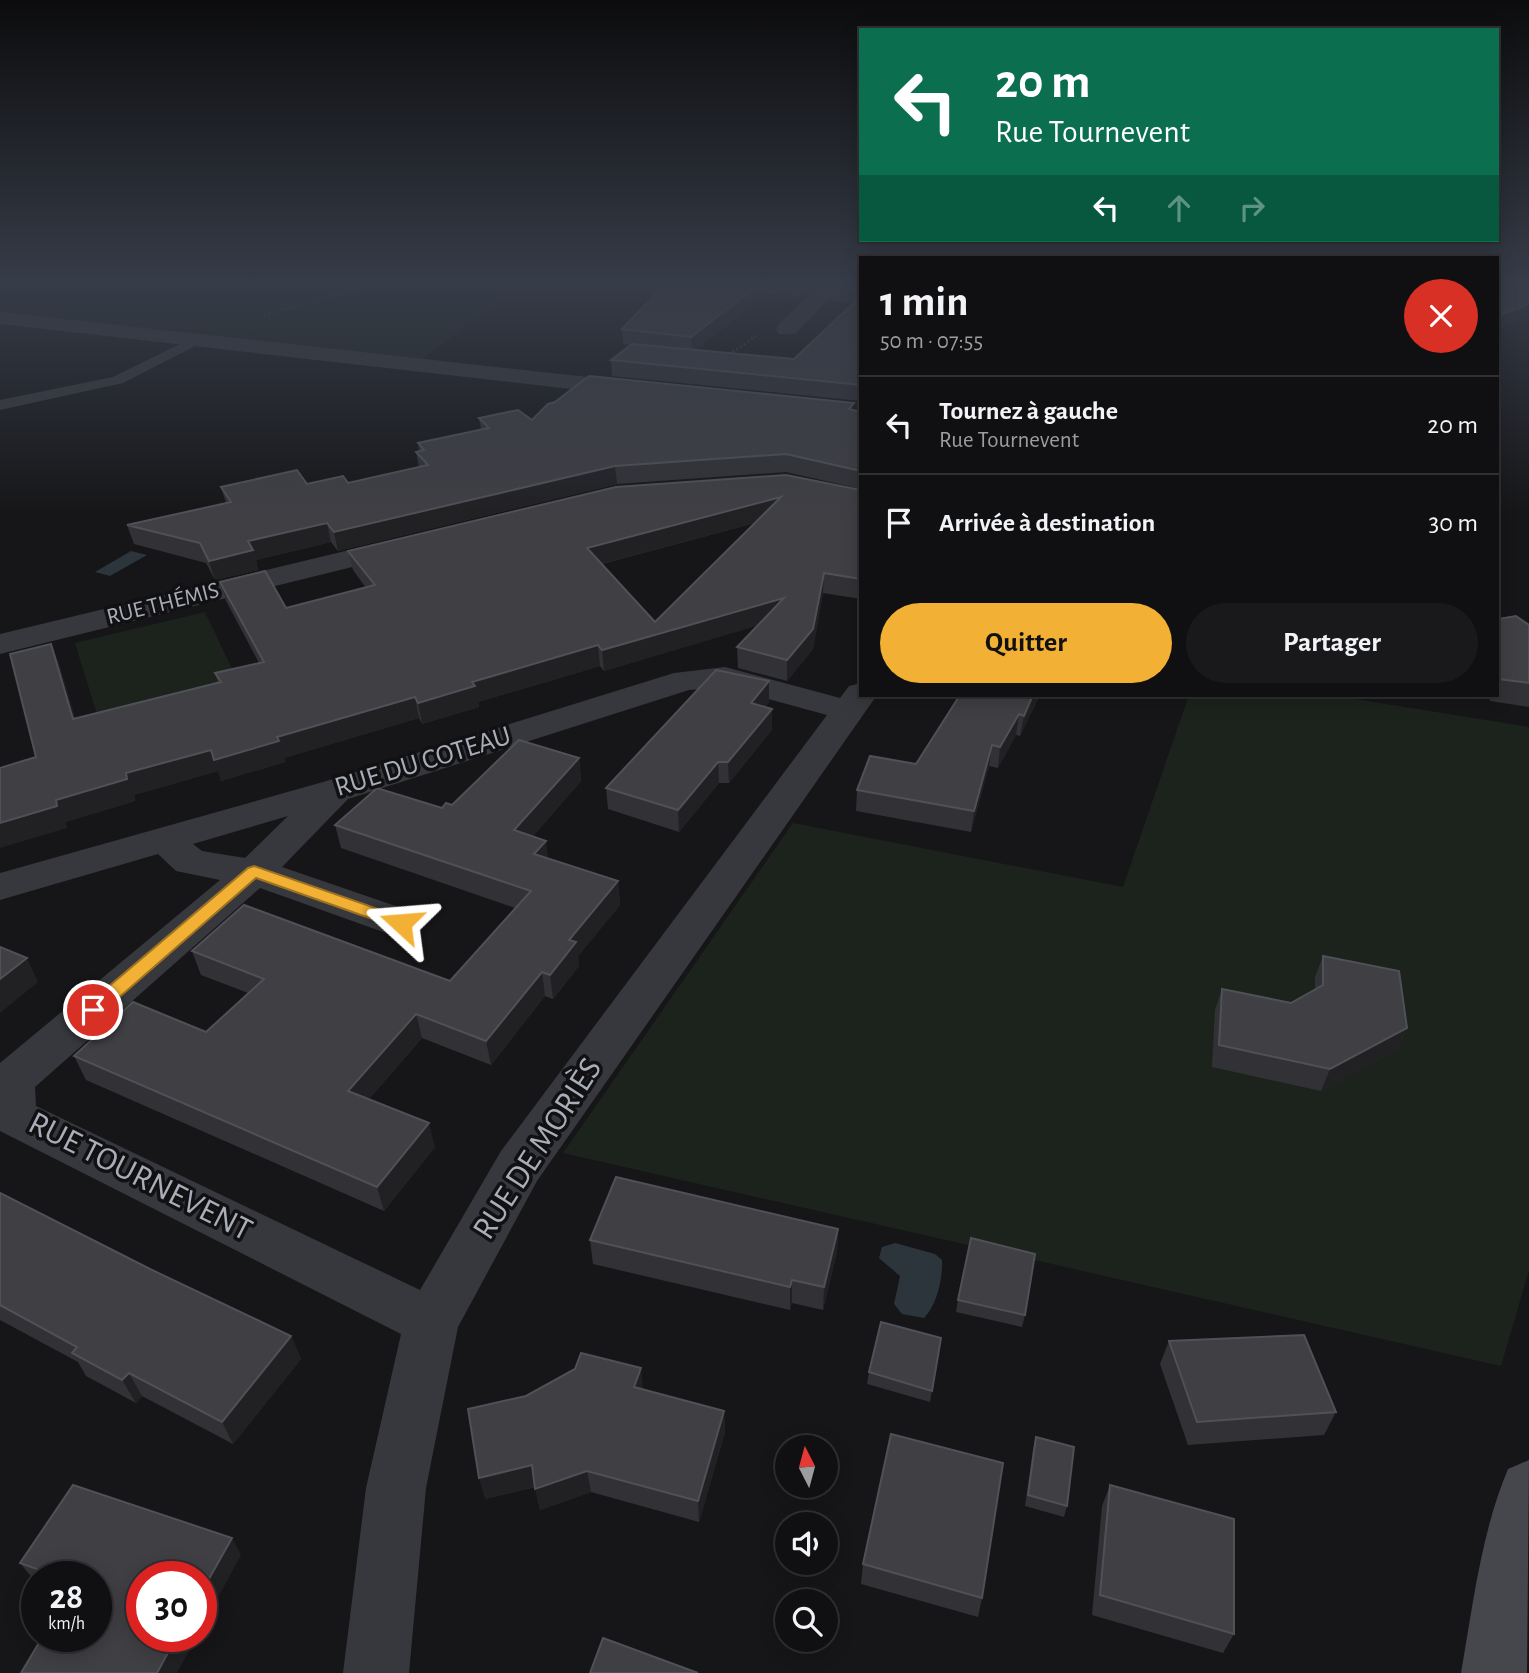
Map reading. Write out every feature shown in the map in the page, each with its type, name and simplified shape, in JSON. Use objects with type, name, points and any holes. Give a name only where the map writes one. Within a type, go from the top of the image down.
[{"type":"street","points":[[367,359],[656,391]]},
{"type":"street","name":"RUE THÉMIS","points":[[0,644],[429,540]]},
{"type":"street","name":"RUE DU COTEAU","points":[[0,887],[336,790],[686,680],[725,677],[855,701]]},
{"type":"street","name":"RUE DE MORIÈS","points":[[376,1673],[396,1488],[431,1322],[519,1166],[855,701]]},
{"type":"street","name":"RUE TOURNEVENT","points":[[336,790],[254,872],[13,1079],[10,1100],[19,1119],[431,1322]]},
{"type":"street","points":[[164,839],[190,862],[254,872],[401,923]]},
{"type":"street","points":[[1494,1673],[1514,1551],[1529,1490]]},
{"type":"lane","points":[[0,405],[118,380],[164,359]]},
{"type":"path","points":[[721,362],[725,359]]},
{"type":"shaded area","points":[[353,359],[422,359],[413,366]]},
{"type":"shaded area","points":[[131,551],[147,555],[110,576],[95,572]]},
{"type":"shaded area","points":[[205,612],[240,686],[100,724],[75,643]]},
{"type":"shaded area","points":[[1188,697],[1343,697],[1529,727],[1529,1270],[1501,1366],[563,1153],[793,823],[1123,887]]},
{"type":"shaded area","points":[[895,1243],[935,1254],[942,1260],[938,1291],[929,1313],[924,1318],[902,1314],[894,1304],[900,1276],[879,1258],[882,1247]]},
{"type":"building","points":[[859,359],[859,385],[611,360]]},
{"type":"building","points":[[589,376],[854,403],[849,409],[859,412],[859,471],[786,454],[615,466],[334,532],[327,523],[248,541],[253,550],[209,561],[200,543],[127,525],[231,502],[221,487],[297,470],[307,484],[343,476],[348,483],[428,465],[416,452],[424,450],[418,443],[489,428],[479,418],[518,410],[532,420],[548,404],[555,402]]},
{"type":"building","points":[[786,475],[859,490],[859,579],[824,573],[813,629],[787,660],[737,647],[784,598],[602,650],[598,645],[472,682],[475,686],[418,703],[415,697],[277,737],[279,741],[214,760],[211,750],[126,773],[127,779],[56,800],[57,806],[0,823],[0,768],[36,757],[10,654],[51,644],[73,719],[221,682],[215,673],[264,662],[220,582],[265,571],[286,608],[375,585],[348,551],[616,487]],"holes":[[[781,497],[655,622],[587,548]]]},
{"type":"building","points":[[1516,616],[1529,625],[1529,683],[1499,679],[1499,619]]},
{"type":"building","points":[[716,670],[769,681],[751,703],[772,709],[728,762],[718,762],[678,810],[606,788]]},
{"type":"building","points":[[959,697],[1032,697],[1024,716],[1019,714],[1000,747],[992,745],[974,811],[857,790],[870,756],[916,764]]},
{"type":"building","points":[[519,740],[579,758],[514,830],[546,841],[534,854],[618,881],[569,940],[576,942],[550,975],[542,972],[486,1041],[416,1014],[348,1091],[429,1123],[377,1187],[74,1056],[133,1002],[206,1032],[264,979],[192,951],[244,905],[450,981],[531,891],[335,825],[377,788],[442,808],[446,803],[452,805]]},
{"type":"building","points":[[0,947],[27,958],[0,979]]},
{"type":"building","points":[[1323,956],[1399,971],[1407,1028],[1330,1069],[1219,1045],[1222,989],[1291,1003],[1323,985]]},
{"type":"building","points":[[616,1177],[838,1229],[824,1287],[792,1280],[790,1287],[590,1240]]},
{"type":"building","points":[[0,1193],[291,1336],[222,1422],[129,1373],[122,1380],[72,1353],[77,1347],[0,1305]]},
{"type":"building","points":[[971,1238],[1035,1254],[1025,1315],[958,1300]]},
{"type":"building","points":[[881,1322],[941,1338],[932,1391],[869,1372]]},
{"type":"building","points":[[1304,1335],[1336,1412],[1197,1422],[1169,1341]]},
{"type":"building","points":[[581,1353],[641,1368],[634,1387],[724,1411],[698,1501],[587,1471],[535,1489],[532,1465],[479,1478],[468,1409],[526,1396],[575,1369]]},
{"type":"building","points":[[891,1434],[1003,1463],[982,1598],[863,1564]]},
{"type":"building","points":[[1036,1437],[1074,1447],[1067,1506],[1028,1495]]},
{"type":"building","points":[[73,1485],[232,1538],[217,1565],[217,1561],[126,1561],[126,1652],[168,1652],[157,1673],[21,1673],[33,1652],[112,1652],[112,1561],[21,1561]]},
{"type":"building","points":[[1110,1485],[1234,1519],[1234,1634],[1100,1595]]},
{"type":"building","points":[[603,1638],[698,1673],[590,1673]]},
{"type":"route","points":[[93,1010],[254,872],[401,923]]}]
